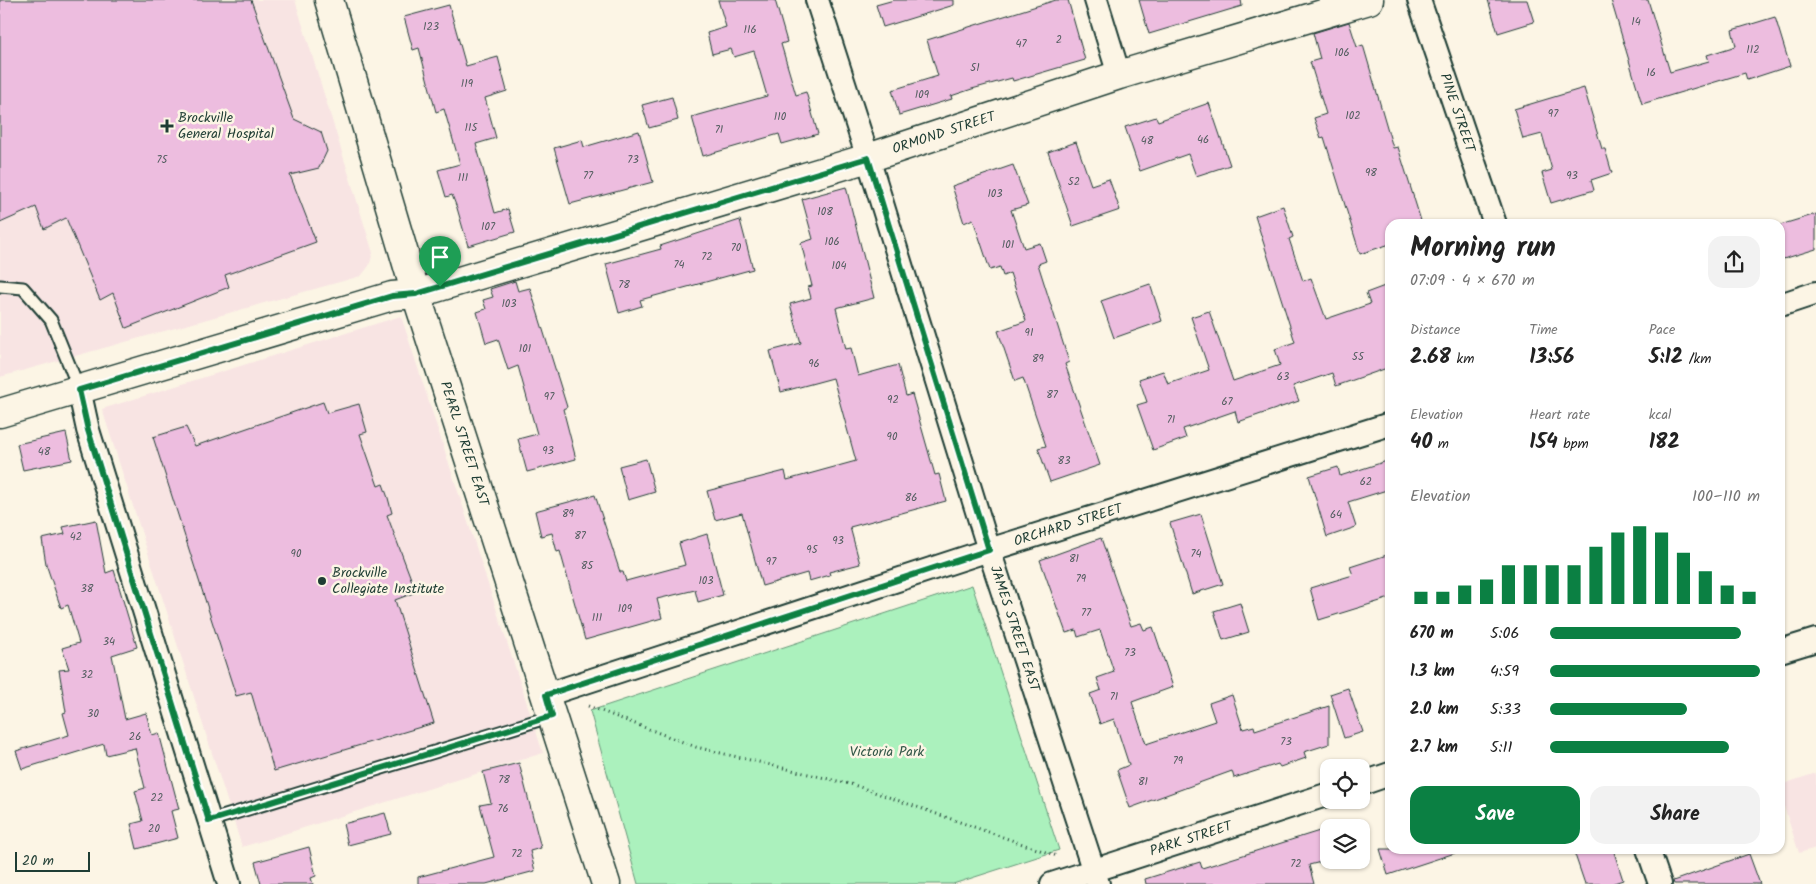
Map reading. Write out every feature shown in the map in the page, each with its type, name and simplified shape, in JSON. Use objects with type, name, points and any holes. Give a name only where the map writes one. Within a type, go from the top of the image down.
[{"type":"street","name":"PEARL STREET EAST","points":[[329,0],[416,294],[606,884]]},
{"type":"street","name":"JAMES STREET EAST","points":[[817,0],[868,158],[989,550],[1096,877]]},
{"type":"street","points":[[1096,0],[1119,75]]},
{"type":"street","name":"ORMOND STREET","points":[[0,413],[392,296],[416,294],[868,158],[1119,75],[1369,0]]},
{"type":"street","name":"PINE STREET","points":[[1419,0],[1493,219]]},
{"type":"street","points":[[1785,303],[1816,293]]},
{"type":"street","points":[[79,390],[88,430],[229,884]]},
{"type":"street","name":"ORCHARD STREET","points":[[549,706],[989,550],[1385,426]]},
{"type":"street","points":[[1785,649],[1816,640]]},
{"type":"street","points":[[1370,781],[1385,776]]},
{"type":"street","name":"PARK STREET","points":[[1052,884],[1096,877],[1320,797]]},
{"type":"street","points":[[1650,854],[1660,884]]},
{"type":"lane","points":[[0,286],[23,288],[51,320],[79,390]]},
{"type":"lane","points":[[209,821],[549,706]]},
{"type":"path","points":[[585,705],[696,747],[854,785],[1057,856]]},
{"type":"shaded area","name":"Brockville General Hospital","points":[[0,0],[295,0],[373,253],[369,266],[361,276],[0,377]]},
{"type":"shaded area","name":"Brockville Collegiate Institute","points":[[401,316],[543,753],[242,847],[102,409]]},
{"type":"shaded area","points":[[1816,773],[1816,848],[1799,853],[1785,810],[1785,783]]},
{"type":"green space","name":"Victoria Park","points":[[972,585],[1059,850],[953,884],[638,884],[590,711]]},
{"type":"building","name":"Brockville General Hospital","points":[[0,0],[251,0],[294,119],[321,132],[327,151],[319,168],[290,175],[316,242],[225,275],[229,287],[126,328],[113,293],[100,300],[66,218],[44,229],[36,207],[0,223]]},
{"type":"building","points":[[718,0],[775,0],[787,42],[781,44],[796,95],[806,92],[818,134],[782,144],[779,134],[703,156],[692,117],[767,96],[754,51],[734,57],[731,49],[712,54],[707,33],[726,27]]},
{"type":"building","points":[[894,0],[954,0],[954,5],[883,27],[876,5]]},
{"type":"building","points":[[1056,0],[1068,0],[1085,60],[1013,81],[1012,78],[972,89],[951,96],[952,99],[899,115],[892,90],[938,76],[927,40]]},
{"type":"building","points":[[1139,0],[1241,0],[1242,6],[1149,34]]},
{"type":"building","points":[[1488,0],[1527,0],[1534,22],[1498,33]]},
{"type":"building","points":[[1611,0],[1648,0],[1670,72],[1709,61],[1707,55],[1736,46],[1732,30],[1775,17],[1790,66],[1747,80],[1745,73],[1642,104]]},
{"type":"building","points":[[449,5],[466,66],[498,57],[507,91],[485,98],[496,138],[476,144],[495,213],[508,209],[515,232],[468,246],[452,195],[446,197],[438,170],[460,164],[444,109],[436,112],[419,48],[413,50],[404,17]]},
{"type":"building","points":[[1349,22],[1357,47],[1363,45],[1393,148],[1398,147],[1420,219],[1385,219],[1385,246],[1360,254],[1324,137],[1321,138],[1314,118],[1326,114],[1310,62],[1320,59],[1313,33]]},
{"type":"building","points":[[1584,88],[1602,149],[1605,149],[1612,173],[1591,180],[1594,190],[1551,203],[1542,173],[1552,170],[1542,134],[1523,139],[1514,109]]},
{"type":"building","points":[[672,97],[678,120],[649,128],[642,105]]},
{"type":"building","points":[[1209,103],[1230,165],[1196,176],[1188,154],[1140,171],[1125,127],[1156,117],[1158,121]]},
{"type":"building","points":[[639,131],[653,182],[570,204],[554,148],[582,140],[584,147]]},
{"type":"building","points":[[1076,142],[1091,185],[1109,179],[1120,210],[1073,226],[1048,152]]},
{"type":"building","points":[[1013,165],[1028,205],[1011,210],[1024,248],[1040,243],[1046,261],[1038,264],[1069,362],[1065,364],[1100,465],[1050,482],[1038,448],[1046,446],[1023,378],[1015,381],[998,331],[1026,321],[1010,273],[1003,276],[1000,267],[990,270],[973,219],[964,223],[952,186]]},
{"type":"building","points":[[846,187],[874,298],[836,308],[846,349],[851,348],[858,376],[898,365],[906,396],[912,394],[935,475],[939,474],[946,501],[850,527],[860,564],[829,572],[830,575],[809,581],[807,573],[762,586],[742,513],[715,520],[707,491],[785,471],[787,480],[856,461],[833,378],[781,392],[770,351],[801,343],[790,304],[811,298],[808,287],[812,286],[801,243],[813,239],[802,199]]},
{"type":"building","points":[[1283,206],[1293,237],[1289,239],[1303,281],[1311,278],[1326,319],[1370,304],[1366,293],[1385,286],[1385,369],[1336,386],[1332,373],[1293,386],[1299,401],[1238,422],[1235,411],[1183,429],[1186,438],[1153,450],[1137,405],[1147,402],[1139,379],[1163,371],[1168,384],[1209,370],[1191,317],[1209,311],[1233,381],[1280,365],[1275,349],[1295,342],[1255,216]]},
{"type":"building","points":[[1816,214],[1816,249],[1785,258],[1785,223]]},
{"type":"building","points":[[740,220],[753,269],[640,300],[642,306],[619,313],[606,264],[661,249],[660,246]]},
{"type":"building","points":[[515,281],[518,291],[530,288],[567,407],[563,409],[576,459],[527,472],[518,439],[537,434],[518,366],[508,370],[498,339],[486,343],[477,312],[486,309],[483,300],[493,297],[490,289]]},
{"type":"building","points":[[1150,284],[1162,321],[1114,338],[1101,301]]},
{"type":"building","points":[[323,402],[327,413],[359,404],[367,432],[360,434],[378,486],[383,484],[388,498],[392,513],[387,515],[416,592],[395,600],[434,723],[274,771],[251,692],[236,696],[153,437],[186,427],[195,446]]},
{"type":"building","points":[[66,433],[72,460],[23,470],[17,444]]},
{"type":"building","points":[[646,459],[655,492],[628,500],[619,466]]},
{"type":"building","points":[[1385,462],[1385,491],[1348,502],[1356,527],[1327,537],[1309,476],[1338,467],[1340,476]]},
{"type":"building","points":[[595,495],[620,572],[623,572],[626,581],[685,565],[679,543],[707,534],[723,595],[698,602],[695,590],[657,599],[662,618],[585,640],[560,551],[557,552],[552,533],[541,536],[535,511]]},
{"type":"building","points":[[1201,514],[1223,584],[1192,594],[1170,523]]},
{"type":"building","points":[[96,520],[106,573],[114,570],[137,647],[112,655],[125,719],[146,713],[152,735],[159,733],[179,809],[171,811],[178,838],[137,849],[131,824],[143,821],[135,791],[145,788],[135,748],[106,755],[104,744],[22,769],[16,751],[69,735],[63,713],[66,712],[59,670],[69,669],[62,648],[79,643],[68,605],[61,608],[46,564],[42,539],[65,534],[63,527]]},
{"type":"building","points":[[1101,538],[1131,626],[1141,623],[1144,630],[1153,627],[1173,687],[1132,702],[1146,744],[1215,721],[1209,703],[1232,695],[1243,729],[1254,726],[1255,730],[1329,706],[1329,744],[1304,752],[1306,758],[1280,767],[1278,764],[1234,778],[1232,771],[1130,808],[1117,770],[1129,765],[1114,719],[1100,724],[1090,694],[1101,690],[1097,678],[1114,672],[1100,630],[1078,637],[1076,630],[1066,633],[1040,560]]},
{"type":"building","points":[[1385,556],[1385,600],[1319,620],[1310,588],[1353,575],[1350,567]]},
{"type":"building","points":[[1240,603],[1249,632],[1223,640],[1214,611]]},
{"type":"building","points":[[1348,688],[1363,732],[1344,738],[1330,694]]},
{"type":"building","points":[[519,763],[541,848],[530,851],[535,871],[486,884],[418,884],[418,877],[494,857],[480,805],[491,803],[483,772]]},
{"type":"building","points":[[385,813],[391,834],[348,845],[343,824]]},
{"type":"building","points":[[1320,831],[1320,862],[1309,865],[1314,884],[1146,884],[1145,879],[1200,862],[1202,868]]},
{"type":"building","points":[[309,847],[316,876],[311,878],[313,884],[261,884],[255,862]]},
{"type":"building","points":[[1380,849],[1385,849],[1385,854],[1452,854],[1388,875]]},
{"type":"building","points":[[1575,854],[1615,854],[1623,880],[1611,884],[1585,884]]},
{"type":"building","points":[[1749,854],[1760,884],[1674,884],[1673,881]]},
{"type":"place","name":"Brockville General Hospital","points":[[167,126]]},
{"type":"place","name":"Brockville Collegiate Institute","points":[[322,581]]},
{"type":"route","points":[[868,158],[989,550],[966,557],[952,564],[546,695],[552,716],[209,821],[88,430],[79,390],[392,296],[416,294],[440,287],[868,158]]}]
